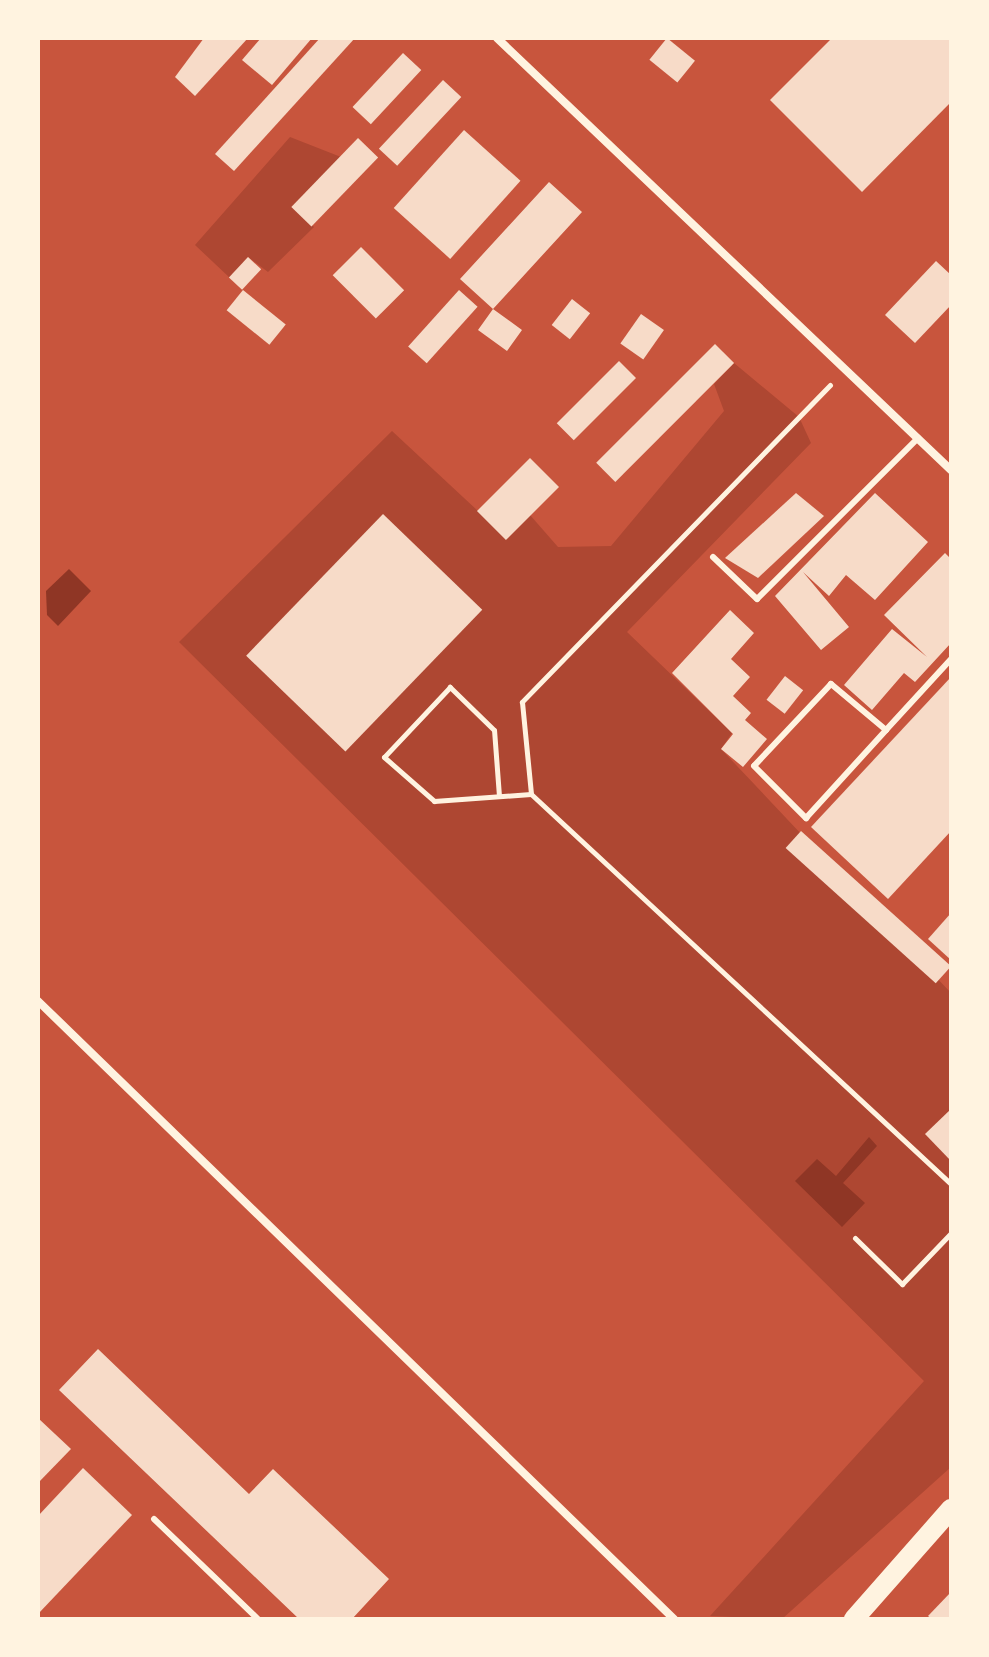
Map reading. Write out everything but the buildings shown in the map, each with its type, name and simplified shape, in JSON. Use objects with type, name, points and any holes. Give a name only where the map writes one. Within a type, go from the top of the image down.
[{"type":"main road","points":[[854,1619],[951,1509]]},
{"type":"street","points":[[497,38],[951,470]]},
{"type":"street","points":[[38,1001],[674,1619]]},
{"type":"lane","points":[[713,557],[757,599],[918,438]]},
{"type":"lane","points":[[886,730],[831,684],[754,766],[806,818],[951,659]]},
{"type":"lane","points":[[154,1519],[258,1619]]},
{"type":"path","points":[[845,370],[522,702],[531,794],[951,1184]]},
{"type":"path","points":[[499,796],[494,730],[450,687],[384,757],[434,801],[531,794]]},
{"type":"path","points":[[855,1238],[902,1284],[951,1233]]},
{"type":"shaded area","points":[[290,137],[341,157],[294,208],[314,227],[268,272],[248,257],[230,278],[195,245]]},
{"type":"shaded area","points":[[734,363],[799,417],[811,443],[627,632],[732,733],[721,749],[951,993],[951,1467],[782,1619],[710,1616],[924,1381],[179,642],[392,431],[507,538],[530,515],[558,547],[611,546],[724,411],[714,384]]},
{"type":"shaded area","points":[[69,569],[91,591],[58,626],[47,615],[46,591]]},
{"type":"shaded area","points":[[869,1137],[877,1146],[843,1183],[865,1203],[842,1227],[795,1181],[817,1159],[836,1176]]}]
